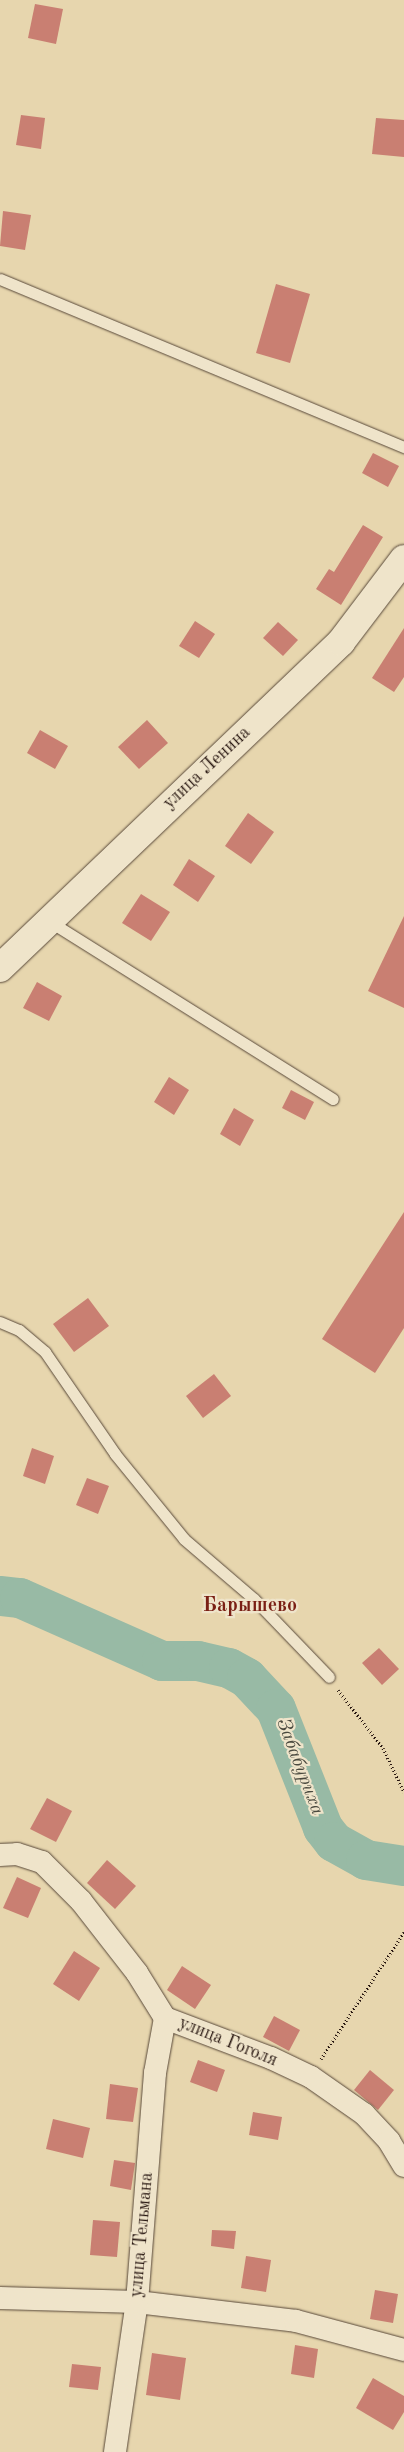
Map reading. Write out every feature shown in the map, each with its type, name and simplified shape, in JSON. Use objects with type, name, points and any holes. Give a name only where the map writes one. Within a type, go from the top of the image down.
[{"type":"main road","name":"улица Ленина","points":[[0,968],[47,920],[341,642],[404,559]]},
{"type":"street","name":"улица Гоголя","points":[[0,1854],[17,1854],[42,1862],[81,1901],[137,1973],[166,2018],[271,2058],[311,2077],[364,2114],[389,2141],[404,2166]]},
{"type":"street","name":"улица Тельмана","points":[[115,2452],[137,2302],[155,2074],[166,2018]]},
{"type":"street","points":[[0,2298],[137,2302],[296,2321],[404,2350]]},
{"type":"lane","points":[[0,279],[404,447]]},
{"type":"lane","points":[[47,920],[333,1099]]},
{"type":"lane","points":[[0,1322],[19,1330],[45,1352],[116,1454],[184,1539],[254,1599],[329,1677]]},
{"type":"path","points":[[329,1677],[383,1748],[404,1792]]},
{"type":"path","points":[[311,2077],[404,1932]]},
{"type":"building","points":[[35,4],[63,9],[56,44],[28,38]]},
{"type":"building","points":[[21,115],[45,118],[41,149],[16,145]]},
{"type":"building","points":[[376,118],[404,120],[404,157],[372,154]]},
{"type":"building","points":[[3,211],[31,215],[25,250],[0,246]]},
{"type":"building","points":[[276,284],[310,294],[290,363],[256,353]]},
{"type":"building","points":[[373,453],[399,466],[388,487],[362,473]]},
{"type":"building","points":[[363,525],[383,537],[341,605],[316,589],[329,569],[334,572]]},
{"type":"building","points":[[195,621],[215,634],[199,658],[179,646]]},
{"type":"building","points":[[278,622],[298,640],[283,656],[263,638]]},
{"type":"building","points":[[404,628],[404,677],[394,692],[372,678]]},
{"type":"building","points":[[147,720],[168,743],[139,769],[118,747]]},
{"type":"building","points":[[40,730],[68,746],[55,769],[27,753]]},
{"type":"building","points":[[248,813],[274,832],[251,864],[225,846]]},
{"type":"building","points":[[189,859],[215,876],[198,902],[173,885]]},
{"type":"building","points":[[141,894],[170,912],[151,941],[122,923]]},
{"type":"building","points":[[404,916],[404,1008],[368,991]]},
{"type":"building","points":[[37,982],[62,996],[49,1021],[23,1008]]},
{"type":"building","points":[[169,1077],[189,1090],[174,1115],[154,1102]]},
{"type":"building","points":[[291,1090],[314,1102],[305,1120],[282,1108]]},
{"type":"building","points":[[234,1108],[254,1120],[240,1146],[220,1134]]},
{"type":"building","points":[[404,1212],[404,1328],[375,1373],[322,1339]]},
{"type":"building","points":[[88,1298],[109,1326],[74,1352],[53,1324]]},
{"type":"building","points":[[214,1374],[231,1396],[203,1418],[186,1396]]},
{"type":"building","points":[[32,1448],[54,1456],[45,1484],[23,1476]]},
{"type":"building","points":[[87,1478],[109,1486],[98,1514],[76,1505]]},
{"type":"building","points":[[379,1648],[399,1669],[382,1685],[362,1663]]},
{"type":"building","points":[[47,1798],[72,1811],[56,1842],[30,1829]]},
{"type":"building","points":[[107,1860],[136,1886],[115,1909],[87,1883]]},
{"type":"building","points":[[17,1877],[41,1888],[28,1918],[3,1908]]},
{"type":"building","points":[[74,1951],[100,1968],[79,2001],[53,1984]]},
{"type":"building","points":[[182,1966],[211,1985],[195,2009],[167,1990]]},
{"type":"building","points":[[274,2016],[300,2030],[289,2051],[263,2037]]},
{"type":"building","points":[[198,2060],[225,2070],[217,2092],[190,2082]]},
{"type":"building","points":[[370,2070],[394,2090],[378,2110],[354,2090]]},
{"type":"building","points":[[110,2084],[138,2088],[133,2122],[106,2119]]},
{"type":"building","points":[[253,2112],[282,2117],[278,2140],[249,2135]]},
{"type":"building","points":[[53,2119],[90,2128],[83,2158],[46,2149]]},
{"type":"building","points":[[114,2160],[135,2163],[131,2190],[110,2186]]},
{"type":"building","points":[[93,2220],[120,2222],[117,2257],[90,2255]]},
{"type":"building","points":[[212,2230],[236,2231],[234,2249],[211,2246]]},
{"type":"building","points":[[246,2256],[271,2260],[266,2292],[241,2288]]},
{"type":"building","points":[[375,2290],[398,2294],[393,2323],[370,2319]]},
{"type":"building","points":[[295,2345],[318,2349],[314,2378],[291,2374]]},
{"type":"building","points":[[152,2353],[186,2358],[180,2400],[146,2395]]},
{"type":"building","points":[[72,2364],[101,2367],[98,2390],[69,2387]]},
{"type":"building","points":[[373,2378],[404,2396],[404,2412],[393,2430],[356,2408]]},
{"type":"waterway","name":"Забабуриха","points":[[0,1596],[20,1598],[162,1661],[198,1661],[229,1668],[247,1678],[276,1709],[323,1828],[334,1842],[366,1860],[404,1866]]},
{"type":"district","name":"Барышево","points":[[250,1606]]}]
